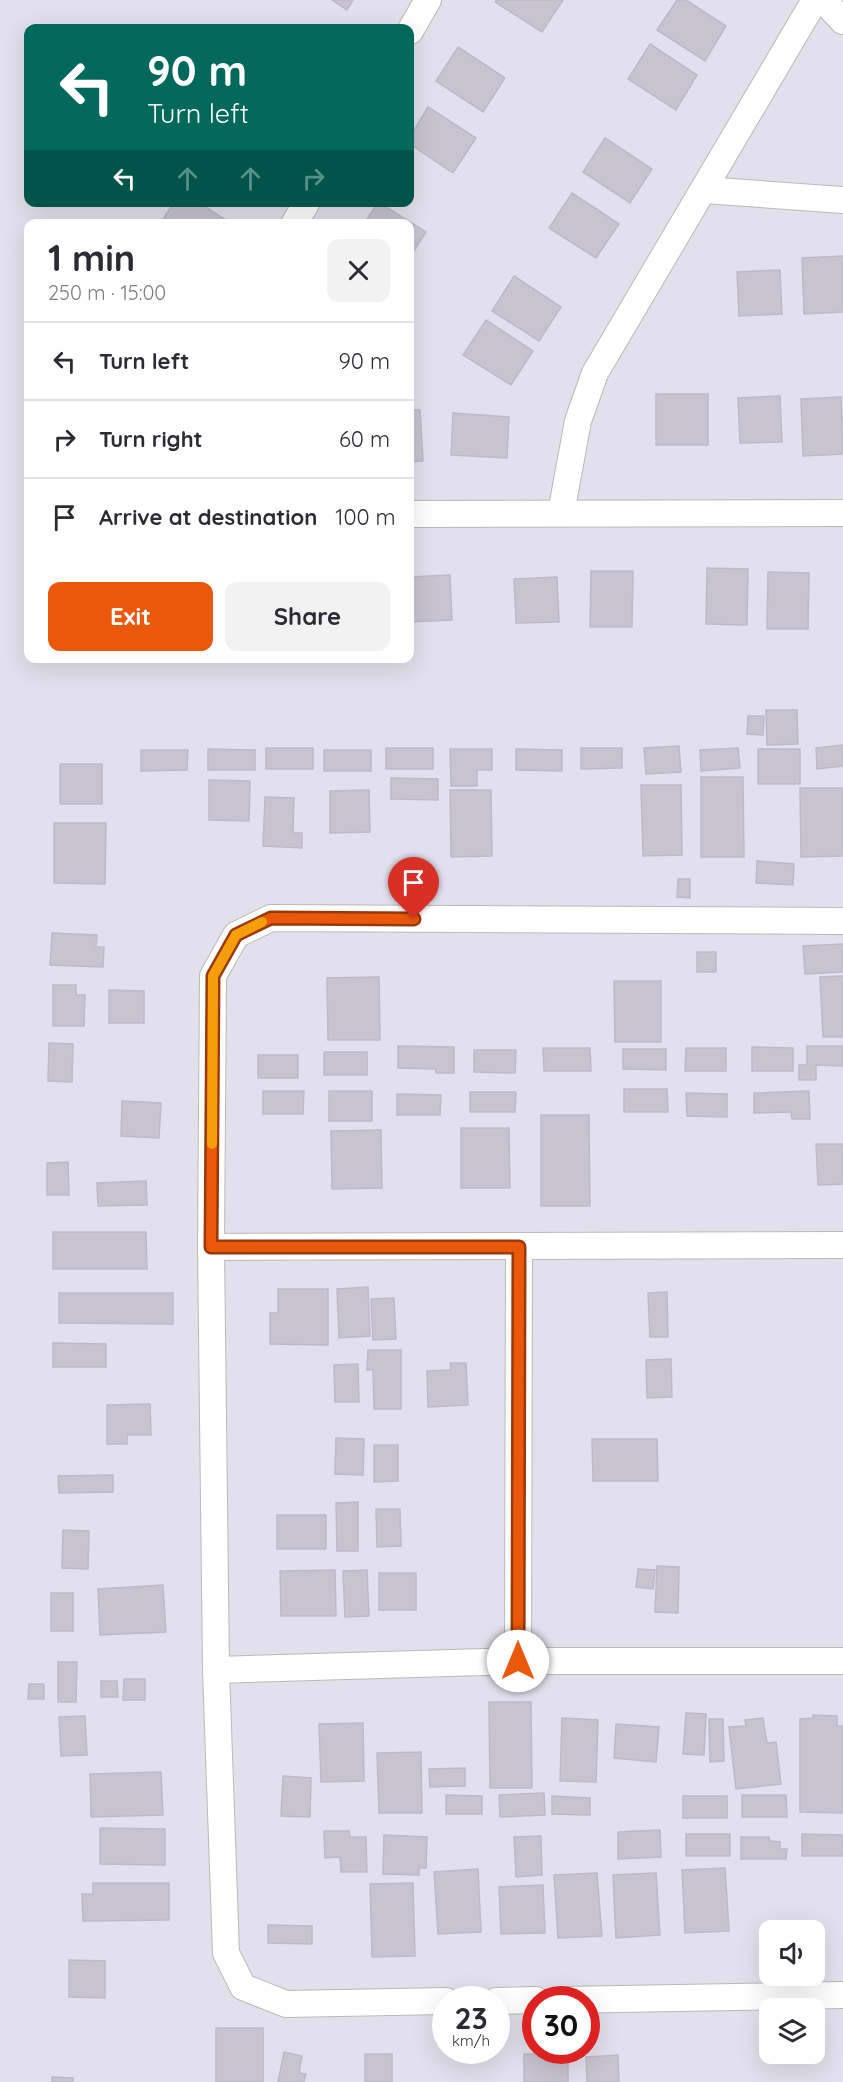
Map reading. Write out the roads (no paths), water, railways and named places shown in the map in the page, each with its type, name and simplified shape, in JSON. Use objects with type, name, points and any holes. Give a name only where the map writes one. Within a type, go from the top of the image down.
[{"type":"street","points":[[414,24],[428,0]]},
{"type":"street","points":[[561,513],[578,421],[595,373],[815,0]]},
{"type":"street","points":[[823,0],[843,21]]},
{"type":"street","points":[[704,190],[843,200]]},
{"type":"street","points":[[414,514],[843,513]]},
{"type":"street","points":[[432,2001],[286,2004],[243,1987],[226,1953],[216,1670],[211,1247],[213,976],[236,935],[271,918],[843,921]]},
{"type":"street","points":[[211,1247],[843,1245]]},
{"type":"street","points":[[518,1661],[519,1247]]},
{"type":"street","points":[[216,1670],[518,1661],[843,1660]]},
{"type":"street","points":[[600,1999],[843,1995]]}]
